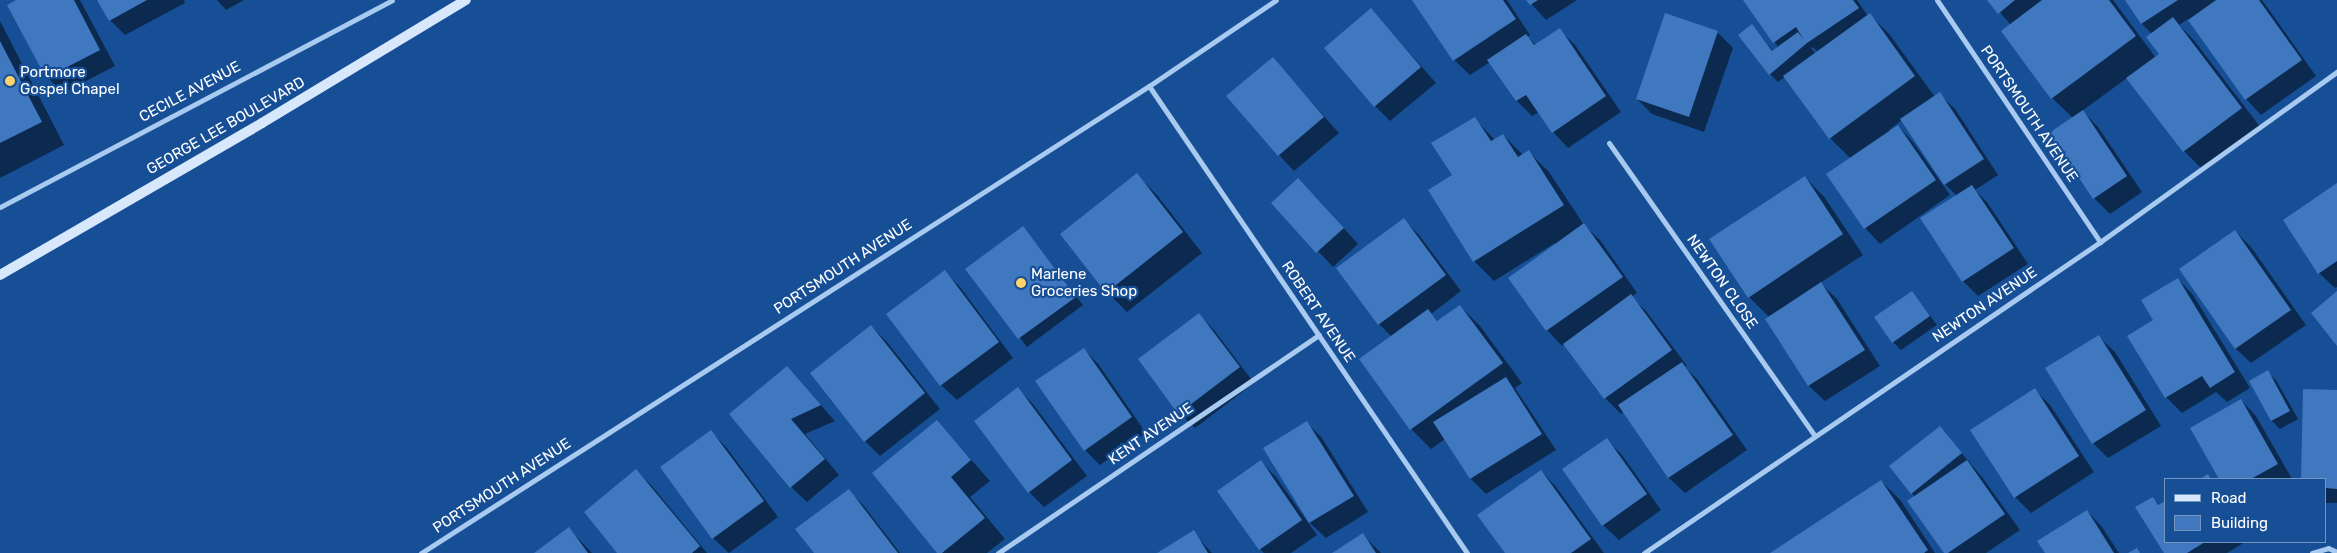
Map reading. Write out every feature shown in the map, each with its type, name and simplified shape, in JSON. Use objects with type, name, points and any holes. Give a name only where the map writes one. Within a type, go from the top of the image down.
[{"type":"main road","name":"GEORGE LEE BOULEVARD","points":[[0,274],[262,123],[466,0]]},
{"type":"street","name":"CECILE AVENUE","points":[[0,207],[392,0]]},
{"type":"street","name":"PORTSMOUTH AVENUE","points":[[421,553],[1149,86],[1276,0]]},
{"type":"street","name":"PORTSMOUTH AVENUE","points":[[1937,0],[2100,242]]},
{"type":"street","name":"NEWTON AVENUE","points":[[1644,553],[2100,242],[2337,72]]},
{"type":"street","name":"ROBERT AVENUE","points":[[1149,86],[1467,553]]},
{"type":"street","name":"NEWTON CLOSE","points":[[1609,143],[1815,436]]},
{"type":"street","name":"KENT AVENUE","points":[[998,553],[1319,335]]},
{"type":"street","points":[[2312,553],[2328,548],[2337,552]]},
{"type":"building","points":[[16,0],[74,0],[100,50],[46,78],[7,5]]},
{"type":"building","points":[[97,0],[147,0],[109,21]]},
{"type":"building","points":[[1412,0],[1503,0],[1516,19],[1453,61]]},
{"type":"building","points":[[1526,0],[1538,0],[1530,5]]},
{"type":"building","points":[[1743,0],[1853,0],[1859,8],[1807,43],[1769,75],[1738,35],[1752,24],[1772,51],[1798,32],[1804,40],[1796,27],[1773,43]]},
{"type":"building","points":[[1987,0],[2015,0],[1998,14]]},
{"type":"building","points":[[2042,0],[2109,0],[2136,36],[2051,99],[2001,31]]},
{"type":"building","points":[[2125,0],[2178,0],[2141,24]]},
{"type":"building","points":[[2216,0],[2259,0],[2302,60],[2245,100],[2188,20]]},
{"type":"building","points":[[1371,8],[1421,67],[1374,107],[1324,48]]},
{"type":"building","points":[[1665,13],[1718,31],[1689,117],[1636,99]]},
{"type":"building","points":[[1870,13],[1915,76],[1829,139],[1783,76]]},
{"type":"building","points":[[2173,17],[2242,108],[2183,152],[2126,78],[2159,54],[2146,37]]},
{"type":"building","points":[[1560,28],[1606,96],[1552,133],[1526,95],[1516,101],[1487,60],[1526,34],[1534,45]]},
{"type":"building","name":"Portmore Gospel Chapel","points":[[0,41],[42,122],[0,143]]},
{"type":"building","points":[[1273,57],[1324,117],[1278,156],[1226,96]]},
{"type":"building","points":[[1940,92],[1984,159],[1944,185],[1900,119]]},
{"type":"building","points":[[2083,110],[2127,176],[2093,199],[2049,133]]},
{"type":"building","points":[[1475,117],[1491,141],[1503,134],[1518,157],[1529,150],[1564,205],[1473,262],[1428,190],[1452,175],[1431,143]]},
{"type":"building","points":[[1898,125],[1936,180],[1864,229],[1826,174]]},
{"type":"building","points":[[1137,173],[1183,232],[1106,293],[1060,234]]},
{"type":"building","points":[[1805,176],[1843,234],[1748,298],[1709,239]]},
{"type":"building","points":[[1298,178],[1344,228],[1316,253],[1271,203]]},
{"type":"building","points":[[2337,183],[2337,261],[2318,274],[2283,220]]},
{"type":"building","points":[[1972,185],[2014,248],[1962,282],[1920,218]]},
{"type":"building","points":[[1404,218],[1446,275],[1378,325],[1336,268]]},
{"type":"building","points":[[1584,223],[1623,277],[1546,331],[1508,278]]},
{"type":"building","name":"Marlene Groceries Shop","points":[[1023,226],[1076,297],[1018,339],[965,269]]},
{"type":"building","points":[[2235,230],[2291,310],[2235,349],[2179,269]]},
{"type":"building","points":[[945,270],[999,342],[940,386],[886,314]]},
{"type":"building","points":[[2178,278],[2235,372],[2210,388],[2202,376],[2165,398],[2127,336],[2153,320],[2141,300]]},
{"type":"building","points":[[1821,282],[1865,350],[1808,386],[1765,319]]},
{"type":"building","points":[[1912,291],[1930,316],[1892,343],[1874,317]]},
{"type":"building","points":[[2337,291],[2337,346],[2311,313]]},
{"type":"building","points":[[1631,294],[1672,350],[1604,399],[1563,344]]},
{"type":"building","points":[[1460,305],[1503,363],[1410,430],[1359,359],[1428,309],[1437,321]]},
{"type":"building","points":[[1199,313],[1240,367],[1178,414],[1138,359]]},
{"type":"building","points":[[871,325],[925,393],[864,442],[810,373]]},
{"type":"building","points":[[2099,335],[2146,410],[2092,444],[2045,368]]},
{"type":"building","points":[[1084,348],[1132,417],[1084,451],[1035,381]]},
{"type":"building","points":[[1682,362],[1733,435],[1668,478],[1618,405]]},
{"type":"building","points":[[787,366],[821,405],[791,419],[825,459],[790,488],[729,414]]},
{"type":"building","points":[[2268,370],[2290,411],[2271,421],[2249,381]]},
{"type":"building","points":[[1506,377],[1542,434],[1470,479],[1433,422]]},
{"type":"building","points":[[1018,387],[1072,460],[1028,493],[974,421]]},
{"type":"building","points":[[2035,388],[2079,456],[2014,498],[1970,430]]},
{"type":"building","points":[[2303,389],[2337,390],[2337,489],[2327,488],[2327,478],[2301,478]]},
{"type":"building","points":[[2241,399],[2278,464],[2253,478],[2218,478],[2190,428]]},
{"type":"building","points":[[937,420],[971,460],[951,477],[985,518],[942,553],[937,553],[872,473]]},
{"type":"building","points":[[1307,421],[1354,496],[1309,523],[1263,448]]},
{"type":"building","points":[[1940,426],[1962,453],[1911,494],[1889,466]]},
{"type":"building","points":[[711,430],[764,501],[712,539],[660,467]]},
{"type":"building","points":[[1607,438],[1647,494],[1602,526],[1562,469]]},
{"type":"building","points":[[1261,460],[1302,520],[1259,550],[1217,491]]},
{"type":"building","points":[[1967,460],[2005,514],[1948,553],[1944,553],[1907,501]]},
{"type":"building","points":[[636,469],[700,546],[692,553],[617,553],[584,512]]},
{"type":"building","points":[[1541,470],[1591,539],[1571,553],[1505,553],[1477,515]]},
{"type":"building","points":[[2208,474],[2210,478],[2202,478]]},
{"type":"building","points":[[1881,480],[1928,550],[1924,553],[1770,553]]},
{"type":"building","points":[[849,489],[898,553],[814,553],[795,529]]},
{"type":"building","points":[[2153,497],[2158,505],[2164,502],[2164,543],[2203,543],[2187,553],[2164,553],[2135,507]]},
{"type":"building","points":[[2087,510],[2114,553],[2045,553],[2037,541]]},
{"type":"building","points":[[569,527],[588,553],[534,553]]},
{"type":"building","points":[[1194,530],[1208,553],[1157,553]]},
{"type":"building","points":[[1363,533],[1376,553],[1332,553]]},
{"type":"building","points":[[2137,548],[2140,553],[2128,553]]},
{"type":"place","name":"Portmore Gospel Chapel","points":[[10,81]]},
{"type":"place","name":"Marlene Groceries Shop","points":[[1021,283]]}]
